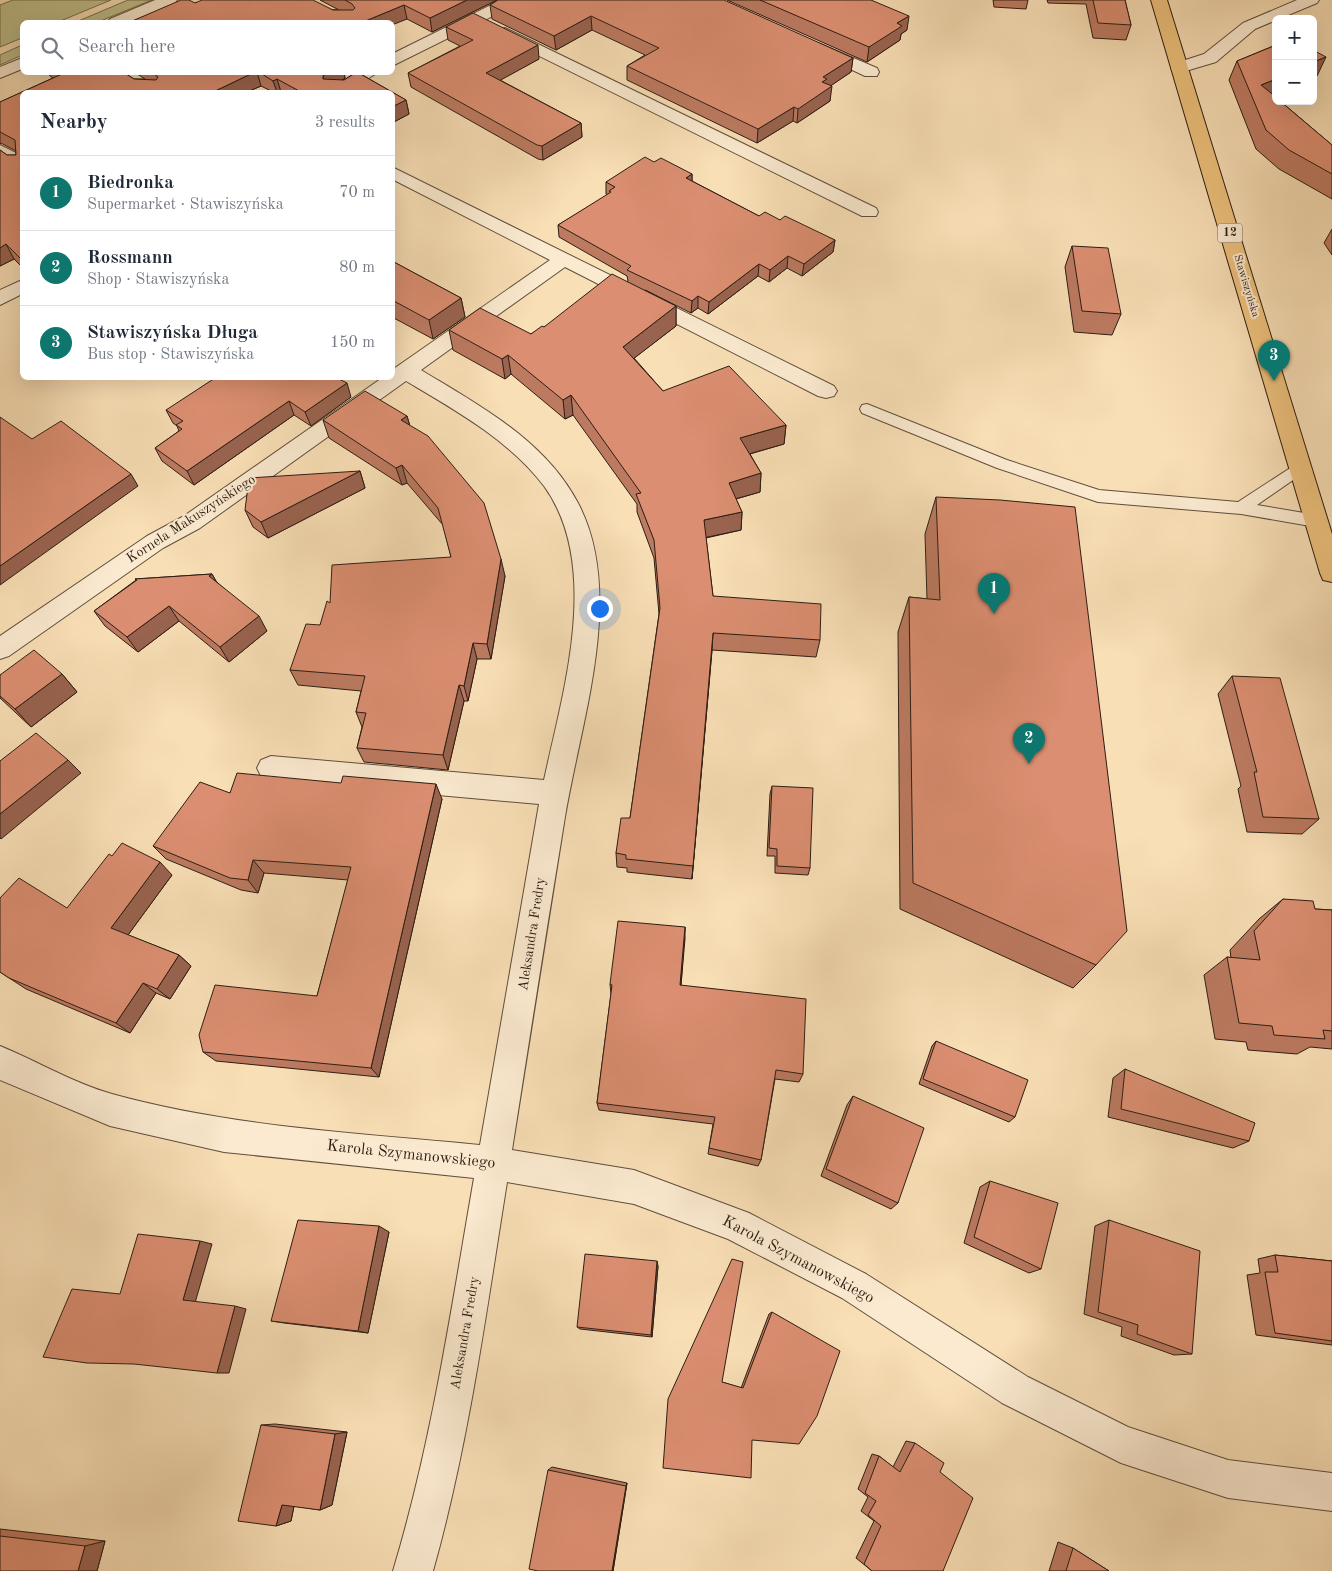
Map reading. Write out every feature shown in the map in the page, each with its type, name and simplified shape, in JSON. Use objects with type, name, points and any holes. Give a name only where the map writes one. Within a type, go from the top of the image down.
[{"type":"main road","name":"Stawiszyńska","points":[[1159,0],[1332,572]]},
{"type":"street","points":[[121,20],[169,0]]},
{"type":"street","points":[[395,60],[513,0]]},
{"type":"street","points":[[1179,68],[1210,58],[1249,26],[1312,0]]},
{"type":"street","points":[[475,19],[869,212]]},
{"type":"street","points":[[799,40],[871,72]]},
{"type":"street","points":[[395,46],[408,53]]},
{"type":"street","points":[[0,73],[20,64]]},
{"type":"street","points":[[339,90],[365,75]]},
{"type":"street","points":[[0,150],[20,163]]},
{"type":"street","points":[[395,174],[826,391]]},
{"type":"street","name":"Kornela Makuszyńskiego","points":[[398,375],[564,259]]},
{"type":"street","points":[[0,299],[20,287]]},
{"type":"street","name":"Aleksandra Fredry","points":[[398,375],[488,421],[528,453],[558,488],[579,534],[586,582],[587,617],[583,650],[555,793],[452,1409],[433,1502],[413,1571]]},
{"type":"street","name":"Kornela Makuszyńskiego","points":[[0,649],[155,542],[192,522],[391,380]]},
{"type":"street","points":[[271,768],[555,793]]},
{"type":"street","name":"Karola Szymanowskiego","points":[[0,1062],[13,1070],[110,1110],[224,1136],[494,1163],[634,1187],[737,1225],[854,1286],[1014,1390],[1121,1444],[1228,1479],[1332,1492]]},
{"type":"lane","points":[[867,408],[1002,464],[1098,496],[1241,508],[1316,521]]},
{"type":"lane","points":[[1241,508],[1301,466]]},
{"type":"green space","points":[[13,0],[111,0],[63,20],[20,20],[20,39],[0,47],[0,5]]},
{"type":"green space","points":[[128,0],[152,0],[103,20],[81,20]]},
{"type":"green space","points":[[20,46],[20,56],[0,65],[0,55]]},
{"type":"building","points":[[181,0],[189,0],[195,3],[202,0],[313,0],[333,10],[353,10],[355,8],[352,4],[345,0],[467,0],[430,18],[404,5],[368,20],[135,20]]},
{"type":"building","points":[[498,0],[724,0],[853,58],[823,77],[827,79],[822,82],[832,86],[798,109],[794,107],[758,129],[627,66],[659,48],[591,16],[554,36],[490,5]]},
{"type":"building","points":[[760,0],[871,0],[909,16],[897,23],[902,26],[869,47]]},
{"type":"building","points":[[1093,0],[1125,0],[1131,25],[1098,23]]},
{"type":"building","points":[[473,13],[538,45],[486,73],[581,123],[542,146],[537,145],[408,73],[473,40],[446,27]]},
{"type":"building","points":[[1272,47],[1272,81],[1261,85],[1272,94],[1272,105],[1285,105],[1332,145],[1332,174],[1289,150],[1266,130],[1237,61]]},
{"type":"building","points":[[1317,52],[1326,57],[1317,60]]},
{"type":"building","points":[[60,75],[128,75],[134,79],[156,80],[158,77],[155,75],[249,75],[217,90],[26,90]]},
{"type":"building","points":[[264,75],[324,75],[323,79],[344,80],[352,75],[362,75],[388,90],[297,90],[277,79],[273,81]]},
{"type":"building","points":[[20,93],[20,258],[6,244],[0,248],[0,150],[7,155],[16,155],[15,140],[0,132],[0,102]]},
{"type":"building","points":[[395,94],[406,100],[395,106]]},
{"type":"building","points":[[645,157],[654,162],[661,158],[692,174],[686,178],[759,216],[765,212],[780,220],[785,216],[835,240],[804,264],[788,256],[770,270],[759,264],[709,302],[698,296],[692,301],[627,270],[631,266],[558,225],[611,192],[609,191],[615,187],[606,182]]},
{"type":"building","points":[[1072,246],[1108,248],[1121,314],[1082,311]]},
{"type":"building","points":[[395,263],[461,298],[429,320],[395,302]]},
{"type":"building","points":[[612,274],[676,306],[623,347],[663,391],[729,366],[786,425],[740,438],[761,473],[729,483],[742,512],[704,520],[713,596],[821,604],[820,640],[713,633],[693,866],[626,859],[626,855],[616,853],[621,818],[630,818],[660,608],[654,540],[636,494],[641,493],[571,395],[563,400],[508,355],[502,359],[449,330],[480,308],[531,334],[542,326],[544,327]]},
{"type":"building","points":[[212,380],[341,380],[347,383],[305,412],[289,401],[187,471],[155,448],[182,429],[176,425],[183,421],[166,410]]},
{"type":"building","points":[[365,391],[407,416],[401,420],[428,436],[484,503],[501,559],[487,644],[473,643],[464,686],[459,685],[443,755],[357,748],[366,713],[356,712],[365,676],[290,670],[306,624],[320,625],[327,601],[330,603],[332,565],[451,557],[438,508],[402,465],[396,468],[323,420]]},
{"type":"building","points":[[0,417],[32,439],[61,421],[131,474],[0,566]]},
{"type":"building","points":[[360,471],[261,522],[245,510],[249,478]]},
{"type":"building","points":[[936,497],[1000,500],[1075,507],[1127,931],[1096,965],[913,883],[909,597],[940,600]]},
{"type":"building","points":[[212,574],[209,576],[259,616],[220,647],[169,606],[127,637],[94,611],[137,580],[135,579]]},
{"type":"building","points":[[34,650],[62,674],[15,709],[0,696],[0,675]]},
{"type":"building","points":[[1232,676],[1280,678],[1319,819],[1263,817],[1254,772],[1257,772]]},
{"type":"building","points":[[36,733],[68,760],[0,814],[0,761]]},
{"type":"building","points":[[237,773],[341,783],[343,776],[436,784],[371,1068],[203,1052],[199,1035],[215,985],[317,996],[351,867],[253,860],[248,880],[230,878],[153,846],[200,782],[230,793]]},
{"type":"building","points":[[772,786],[813,788],[810,868],[777,866],[777,849],[769,848]]},
{"type":"building","points":[[122,843],[160,862],[111,928],[179,955],[157,989],[143,983],[116,1023],[9,978],[0,972],[0,898],[19,878],[67,908],[109,854],[112,856]]},
{"type":"building","points":[[1283,899],[1313,901],[1315,909],[1332,910],[1332,1031],[1323,1030],[1325,1039],[1274,1035],[1272,1026],[1239,1023],[1227,957],[1260,960],[1254,931]]},
{"type":"building","points":[[618,921],[685,927],[680,985],[806,999],[803,1074],[776,1070],[761,1160],[709,1148],[715,1117],[597,1103]]},
{"type":"building","points":[[936,1041],[1028,1080],[1015,1117],[923,1079]]},
{"type":"building","points":[[1125,1069],[1255,1123],[1249,1141],[1121,1109]]},
{"type":"building","points":[[853,1096],[924,1128],[898,1203],[826,1169]]},
{"type":"building","points":[[990,1181],[1058,1203],[1041,1269],[974,1237]]},
{"type":"building","points":[[298,1220],[379,1226],[358,1331],[271,1321]]},
{"type":"building","points":[[1109,1220],[1200,1251],[1192,1354],[1137,1334],[1138,1325],[1098,1312]]},
{"type":"building","points":[[138,1234],[200,1241],[183,1300],[235,1306],[217,1373],[134,1364],[87,1363],[43,1357],[72,1289],[120,1294]]},
{"type":"building","points":[[585,1254],[657,1261],[651,1335],[577,1327]]},
{"type":"building","points":[[1275,1255],[1332,1261],[1332,1341],[1275,1333],[1265,1272],[1278,1272]]},
{"type":"building","points":[[732,1259],[743,1262],[722,1382],[743,1388],[772,1312],[840,1351],[817,1416],[799,1444],[752,1440],[751,1478],[663,1468],[668,1399]]},
{"type":"building","points":[[261,1425],[335,1434],[320,1510],[282,1505],[276,1526],[238,1521]]},
{"type":"building","points":[[915,1443],[944,1463],[940,1472],[973,1498],[943,1571],[872,1571],[864,1564],[881,1526],[868,1515],[876,1501],[865,1493],[879,1456],[900,1472]]},
{"type":"building","points":[[548,1470],[626,1486],[612,1571],[538,1571],[529,1569]]},
{"type":"building","points":[[0,1536],[85,1546],[78,1571],[0,1571]]},
{"type":"building","points":[[1073,1548],[1109,1571],[1066,1571]]},
{"type":"place","name":"Stawiszyńska Długa","points":[[1274,381]]},
{"type":"place","name":"Biedronka","points":[[994,614]]},
{"type":"place","name":"Rossmann","points":[[1029,764]]}]
